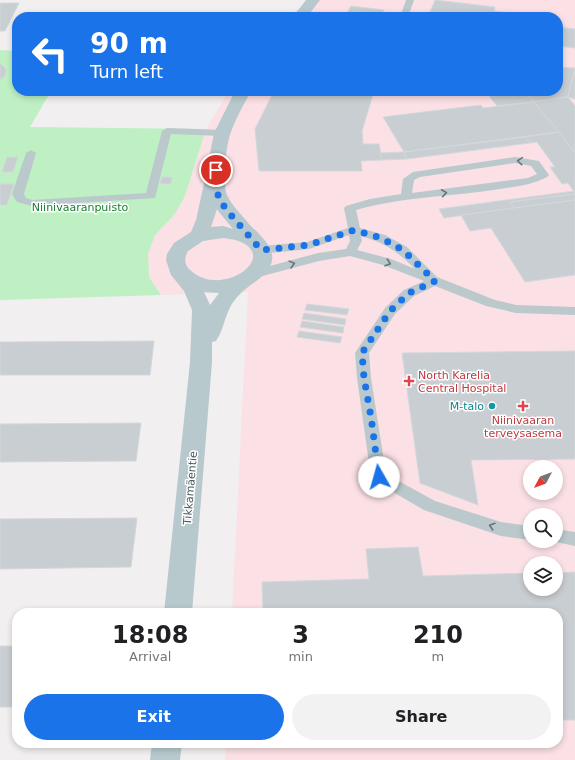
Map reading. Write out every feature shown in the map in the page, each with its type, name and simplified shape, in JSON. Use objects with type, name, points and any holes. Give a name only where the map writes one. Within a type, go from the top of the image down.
[{"type":"street","points":[[199,235],[205,220],[216,170],[222,133],[240,96]]},
{"type":"street","points":[[216,170],[217,193],[225,208],[259,246],[263,262],[248,278],[228,286],[201,285],[190,281],[181,275],[176,266],[175,257],[179,248],[187,241],[199,235],[215,232],[230,232],[245,236],[259,246]]},
{"type":"street","name":"Tikkamäentie","points":[[178,608],[201,362],[202,310],[193,289],[181,275]]},
{"type":"street","name":"Tikkamäentie","points":[[201,362],[217,309],[223,299],[248,278]]},
{"type":"street","points":[[165,760],[166,748]]},
{"type":"lane","points":[[406,12],[410,0]]},
{"type":"lane","points":[[31,153],[18,194],[21,200],[32,203],[151,196],[167,131],[222,133]]},
{"type":"lane","points":[[350,252],[356,241],[350,208],[382,199],[406,197],[531,181],[543,175],[535,163],[515,160],[417,174],[409,179],[406,197]]},
{"type":"lane","points":[[259,246],[309,245],[354,230],[381,238],[403,250],[435,281]]},
{"type":"lane","points":[[248,278],[318,257],[350,252],[387,262],[491,303],[516,309],[563,312],[575,311]]},
{"type":"lane","points":[[435,281],[409,293],[390,311],[362,353],[364,378],[379,477],[430,506],[501,529],[523,532]]},
{"type":"lane","points":[[563,537],[575,539]]},
{"type":"shaded area","name":"North Karelia Central Hospital","points":[[310,0],[575,0],[575,760],[225,760],[226,748],[563,748],[563,608],[232,608],[248,292],[161,295],[149,277],[148,254],[155,235],[175,214],[185,196],[206,129],[226,96],[563,96],[563,12],[294,12]]},
{"type":"green space","name":"Niinivaaranpuisto","points":[[0,50],[12,51],[12,96],[48,96],[30,127],[206,129],[185,196],[175,214],[155,235],[148,254],[149,277],[161,295],[0,300]]},
{"type":"building","points":[[435,0],[495,7],[494,11],[502,12],[430,12]]},
{"type":"building","points":[[0,3],[19,3],[14,12],[12,12],[12,17],[5,31],[0,31]]},
{"type":"building","points":[[351,6],[384,10],[383,12],[348,12]]},
{"type":"building","points":[[563,28],[575,29],[575,48],[563,47]]},
{"type":"building","points":[[0,63],[6,69],[5,76],[0,80]]},
{"type":"building","points":[[563,67],[575,68],[568,97],[534,102],[529,96],[563,96]]},
{"type":"building","points":[[575,69],[575,99],[568,97]]},
{"type":"building","points":[[272,96],[372,96],[362,131],[363,144],[379,144],[382,160],[361,161],[362,171],[259,171],[255,129]]},
{"type":"building","points":[[489,96],[529,96],[534,102],[497,106]]},
{"type":"building","points":[[568,97],[575,106],[575,153],[534,102]]},
{"type":"building","points":[[534,102],[559,132],[404,152],[383,117],[481,105],[483,108]]},
{"type":"building","points":[[559,132],[575,153],[575,193],[568,183],[562,184],[550,167],[555,167],[537,142],[530,143],[525,137]]},
{"type":"building","points":[[525,137],[530,143],[407,159],[404,152]]},
{"type":"building","points":[[404,152],[407,159],[382,160],[380,153]]},
{"type":"building","points":[[7,157],[18,157],[13,172],[2,172]]},
{"type":"building","points":[[162,177],[172,177],[171,184],[160,184]]},
{"type":"building","points":[[0,184],[14,184],[7,205],[0,205]]},
{"type":"building","points":[[574,191],[575,194],[510,202],[514,208],[444,218],[439,209]]},
{"type":"building","points":[[575,194],[575,200],[514,208],[510,202]]},
{"type":"building","points":[[575,200],[575,275],[525,282],[491,228],[470,231],[461,215]]},
{"type":"building","points":[[307,304],[349,309],[347,315],[305,310]]},
{"type":"building","points":[[304,313],[346,319],[345,325],[302,319]]},
{"type":"building","points":[[302,321],[344,327],[343,333],[300,327]]},
{"type":"building","points":[[299,331],[342,337],[340,343],[297,337]]},
{"type":"building","points":[[154,341],[150,375],[0,375],[0,342]]},
{"type":"building","name":"M-talo","points":[[575,351],[575,459],[471,460],[478,505],[420,483],[402,353]]},
{"type":"building","points":[[141,423],[136,461],[0,462],[0,424]]},
{"type":"building","points":[[137,518],[131,567],[0,569],[0,519]]},
{"type":"building","points":[[418,547],[423,576],[523,573],[523,596],[563,596],[563,573],[575,572],[575,720],[563,720],[563,608],[263,608],[262,582],[369,579],[366,549]]},
{"type":"building","points":[[0,646],[12,646],[12,707],[0,707]]},
{"type":"place","name":"North Karelia Central Hospital","points":[[409,381]]},
{"type":"place","name":"M-talo","points":[[492,406]]},
{"type":"place","name":"Niinivaaran terveysasema","points":[[523,406]]},
{"type":"route","points":[[216,170],[217,193],[225,208],[261,250],[309,245],[354,230],[381,238],[403,250],[435,281],[409,293],[390,311],[362,353],[364,378],[379,477]]}]
